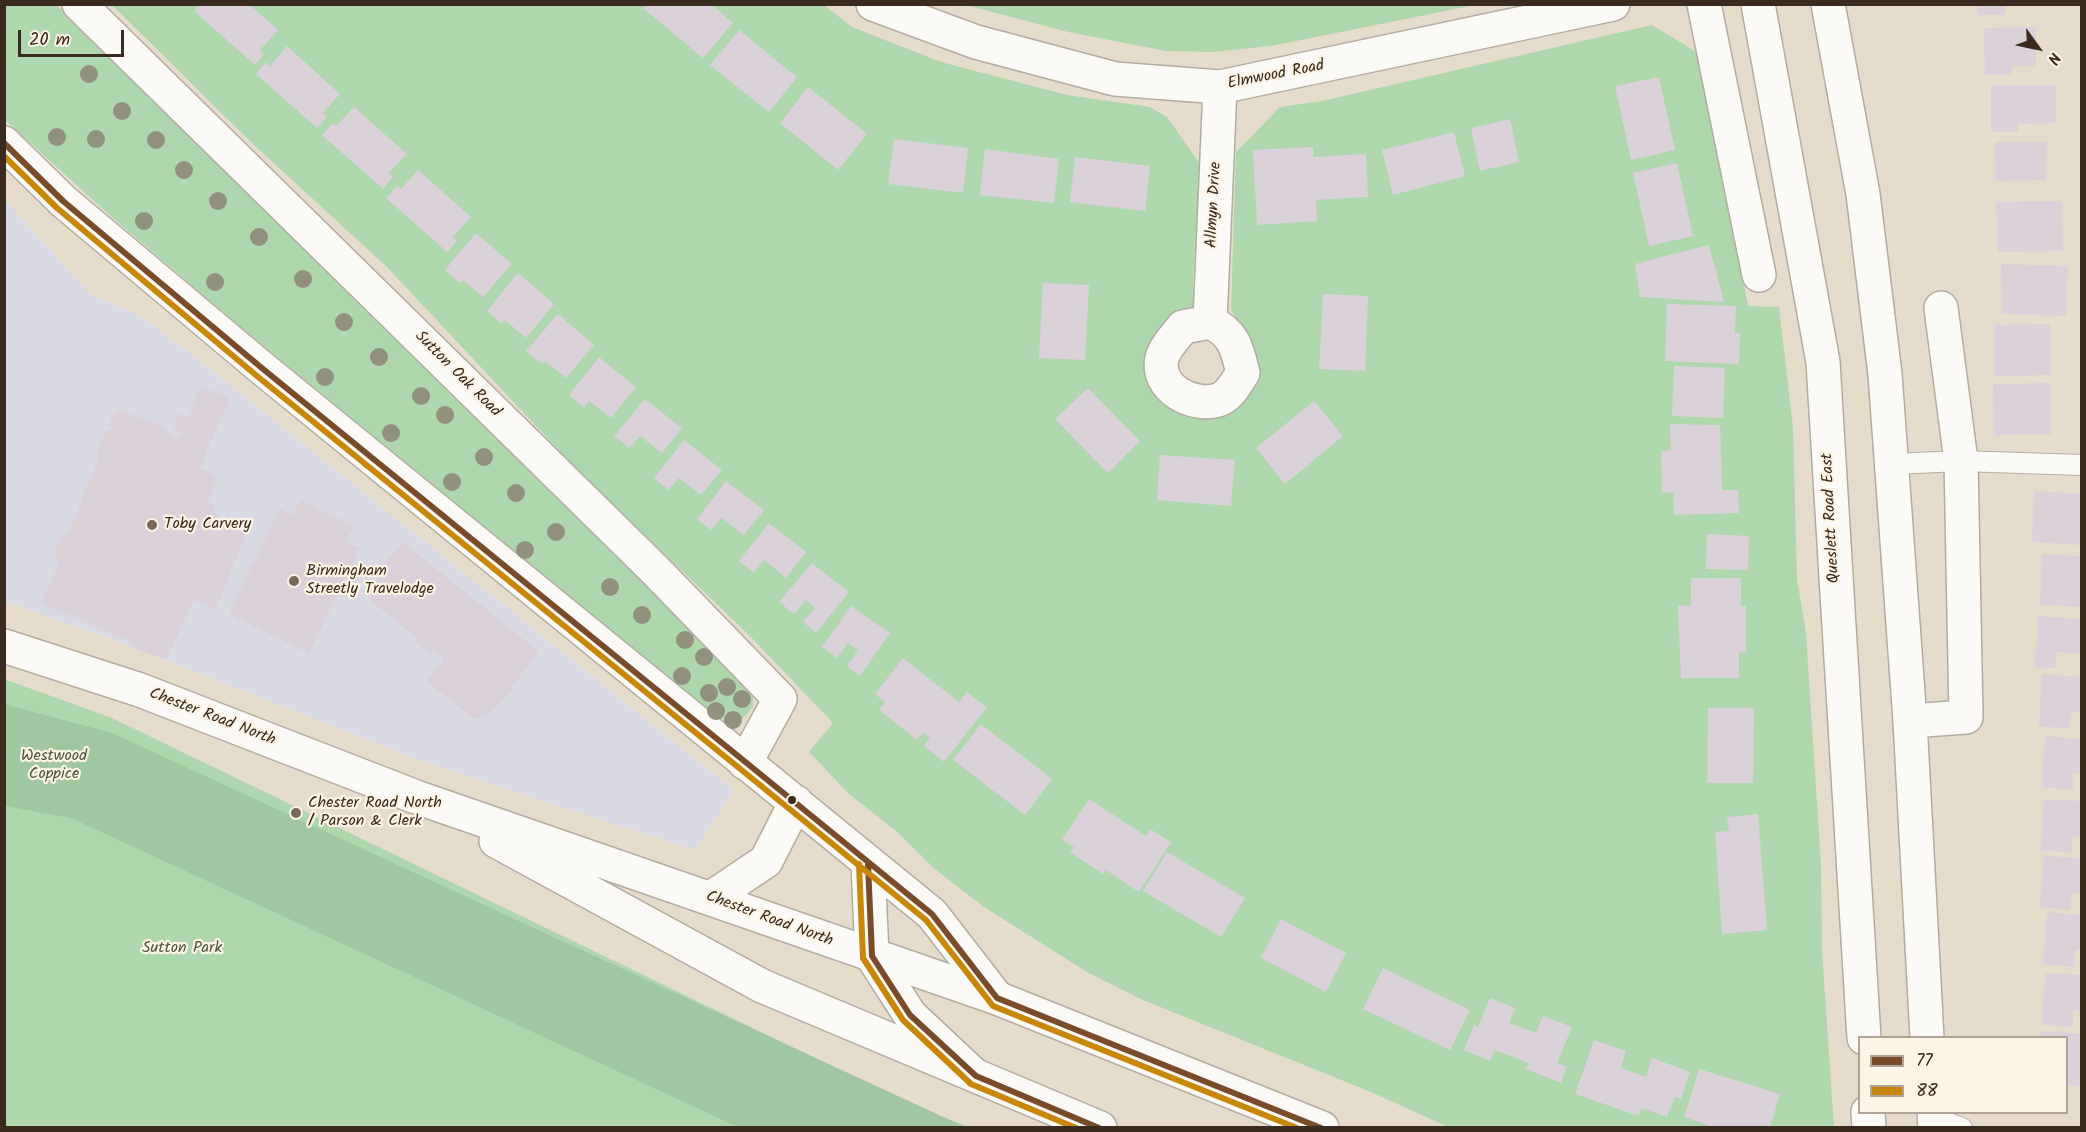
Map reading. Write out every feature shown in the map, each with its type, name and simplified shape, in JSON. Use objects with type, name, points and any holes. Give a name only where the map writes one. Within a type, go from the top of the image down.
[{"type":"main road","name":"Sutton Oak Road","points":[[79,4],[647,562],[780,699],[746,763]]},
{"type":"main road","name":"Elmwood Road","points":[[873,4],[976,42],[1115,79],[1220,87],[1613,4]]},
{"type":"main road","points":[[1704,4],[1759,275]]},
{"type":"main road","name":"Queslett Road East","points":[[1758,4],[1823,362],[1864,1036]]},
{"type":"main road","points":[[1828,4],[1863,194],[1886,374],[1910,721],[1927,1036]]},
{"type":"main road","name":"Allmyn Drive","points":[[1210,322],[1220,87]]},
{"type":"main road","points":[[4,143],[63,201],[263,369],[932,914],[997,998]]},
{"type":"main road","points":[[1910,721],[1966,717],[1961,461],[1941,308]]},
{"type":"main road","name":"Chester Road North","points":[[4,646],[140,690],[416,797],[997,998],[1322,1128]]},
{"type":"main road","name":"Chester Road North","points":[[416,797],[762,986],[1100,1128]]},
{"type":"main road","points":[[711,898],[766,861],[796,802]]},
{"type":"main road","points":[[868,864],[872,956],[910,1016],[976,1076]]},
{"type":"lane","points":[[1893,464],[1961,461],[2082,465]]},
{"type":"shaded area","points":[[5,200],[92,296],[136,313],[208,367],[734,790],[695,850],[422,761],[130,646],[5,601]]},
{"type":"green space","points":[[5,5],[56,5],[295,232],[753,688],[753,707],[743,718],[718,719],[250,335],[114,219],[5,120]]},
{"type":"green space","points":[[112,5],[824,5],[852,27],[941,62],[1067,95],[1150,107],[1167,117],[1200,164],[1193,282],[1195,316],[1162,401],[1176,413],[1190,418],[1224,415],[1258,369],[1255,351],[1231,310],[1236,152],[1280,107],[1322,101],[1652,25],[1698,53],[1748,306],[1779,307],[1793,427],[1797,579],[1806,633],[1821,865],[1822,950],[1834,1127],[1448,1127],[1371,1092],[1143,1000],[1087,972],[984,907],[936,870],[896,831],[850,795],[809,752],[833,723],[750,636],[580,473],[387,267],[254,145]]},
{"type":"green space","points":[[966,5],[1475,5],[1271,46],[1212,52],[1166,51],[1068,32]]},
{"type":"green space","name":"Sutton Park","points":[[4,679],[112,718],[904,1101],[968,1127],[5,1127]]},
{"type":"green space","name":"Westwood Coppice","points":[[4,704],[112,733],[965,1127],[738,1127],[71,818],[5,806]]},
{"type":"building","points":[[200,4],[249,4],[278,30],[260,50],[264,54],[255,65],[194,11]]},
{"type":"building","points":[[646,4],[711,4],[733,23],[703,58],[643,8]]},
{"type":"building","points":[[1978,4],[2006,4],[2005,15],[1978,15]]},
{"type":"building","points":[[2036,27],[2036,66],[2012,66],[2012,75],[1985,75],[1984,28]]},
{"type":"building","points":[[739,30],[797,77],[769,112],[710,65]]},
{"type":"building","points":[[287,46],[340,94],[323,113],[327,117],[317,128],[256,74],[266,62],[270,66]]},
{"type":"building","points":[[1659,77],[1675,150],[1631,160],[1615,86]]},
{"type":"building","points":[[1991,85],[2056,85],[2056,123],[2018,124],[2018,132],[1991,132]]},
{"type":"building","points":[[808,87],[867,134],[838,170],[780,123]]},
{"type":"building","points":[[354,107],[407,154],[389,173],[393,177],[383,189],[322,135],[333,123],[336,126]]},
{"type":"building","points":[[1510,119],[1519,162],[1480,171],[1471,128]]},
{"type":"building","points":[[1454,132],[1465,176],[1393,195],[1382,150]]},
{"type":"building","points":[[894,139],[968,148],[963,193],[888,184]]},
{"type":"building","points":[[1995,142],[2047,142],[2046,180],[1996,181]]},
{"type":"building","points":[[1313,147],[1313,157],[1366,154],[1368,197],[1316,200],[1317,221],[1257,225],[1253,150]]},
{"type":"building","points":[[985,149],[1059,159],[1054,203],[980,195]]},
{"type":"building","points":[[1075,157],[1150,166],[1145,211],[1070,202]]},
{"type":"building","points":[[1677,163],[1693,236],[1649,246],[1633,173]]},
{"type":"building","points":[[418,170],[471,217],[453,237],[457,241],[447,252],[386,198],[397,186],[401,189]]},
{"type":"building","points":[[2062,201],[2063,251],[1998,252],[1996,202]]},
{"type":"building","points":[[476,233],[512,264],[483,297],[463,280],[460,283],[445,270]]},
{"type":"building","points":[[1709,245],[1724,302],[1640,297],[1635,264]]},
{"type":"building","points":[[2001,264],[2068,266],[2066,316],[2002,314]]},
{"type":"building","points":[[518,273],[554,304],[526,338],[505,320],[502,324],[487,311]]},
{"type":"building","points":[[1043,283],[1089,285],[1085,360],[1039,358]]},
{"type":"building","points":[[1323,294],[1368,296],[1365,371],[1319,369]]},
{"type":"building","points":[[1667,304],[1736,306],[1735,333],[1740,333],[1739,364],[1665,361]]},
{"type":"building","points":[[558,314],[594,345],[566,378],[545,361],[542,364],[526,351]]},
{"type":"building","points":[[2050,324],[2051,375],[1994,376],[1994,325]]},
{"type":"building","points":[[599,357],[636,387],[611,418],[589,401],[584,408],[569,395]]},
{"type":"building","points":[[1674,366],[1725,368],[1723,418],[1672,416]]},
{"type":"building","points":[[2050,383],[2051,434],[1994,435],[1993,384]]},
{"type":"building","name":"Toby Carvery","points":[[201,386],[230,398],[200,468],[218,477],[208,501],[216,505],[213,512],[220,516],[218,519],[247,531],[216,610],[194,600],[166,660],[130,646],[132,642],[41,603],[59,564],[55,562],[58,554],[54,552],[62,534],[67,536],[98,459],[96,454],[106,432],[113,429],[109,423],[112,416],[123,410],[167,428],[166,432],[179,439],[181,433],[172,428],[178,414],[187,417]]},
{"type":"building","points":[[1088,388],[1140,441],[1108,473],[1055,419]]},
{"type":"building","points":[[645,399],[682,428],[662,453],[640,436],[629,448],[614,436]]},
{"type":"building","points":[[1314,401],[1343,436],[1285,484],[1256,448]]},
{"type":"building","points":[[1670,424],[1720,425],[1722,490],[1738,490],[1739,513],[1674,515],[1673,492],[1662,493],[1661,451],[1671,450]]},
{"type":"building","points":[[684,440],[722,470],[701,495],[679,478],[669,490],[654,478]]},
{"type":"building","points":[[1160,455],[1235,460],[1231,506],[1157,500]]},
{"type":"building","points":[[726,481],[764,510],[744,535],[722,518],[711,530],[697,519]]},
{"type":"building","points":[[2034,491],[2082,494],[2082,545],[2032,542]]},
{"type":"building","name":"Birmingham Streetly Travelodge","points":[[300,500],[354,526],[346,541],[360,548],[309,653],[228,614],[280,509],[293,515]]},
{"type":"building","points":[[769,523],[806,552],[786,578],[764,560],[754,573],[739,561]]},
{"type":"building","points":[[1707,534],[1749,536],[1748,570],[1706,569]]},
{"type":"building","points":[[403,542],[539,652],[511,687],[514,689],[488,715],[474,719],[427,681],[444,659],[433,650],[430,654],[415,642],[417,638],[370,600],[381,568]]},
{"type":"building","points":[[2042,554],[2082,556],[2082,607],[2040,605]]},
{"type":"building","points":[[812,563],[849,592],[816,633],[803,622],[815,608],[806,600],[794,614],[779,602]]},
{"type":"building","points":[[1691,578],[1741,578],[1741,606],[1746,606],[1746,652],[1739,653],[1739,678],[1681,678],[1678,606],[1691,605]]},
{"type":"building","points":[[851,606],[890,633],[860,676],[847,666],[858,650],[848,643],[837,658],[822,647]]},
{"type":"building","points":[[2038,616],[2082,619],[2082,654],[2056,652],[2055,668],[2035,667]]},
{"type":"building","points":[[903,658],[959,702],[967,692],[987,707],[944,762],[924,746],[930,738],[923,733],[917,740],[879,710],[885,702],[875,694]]},
{"type":"building","points":[[2042,674],[2082,677],[2082,712],[2071,712],[2069,729],[2039,726]]},
{"type":"building","points":[[1708,708],[1754,708],[1753,783],[1707,783]]},
{"type":"building","points":[[981,724],[1052,779],[1025,815],[953,760]]},
{"type":"building","points":[[2045,736],[2082,739],[2082,774],[2074,773],[2073,790],[2042,787]]},
{"type":"building","points":[[1089,799],[1146,836],[1150,829],[1171,842],[1139,892],[1106,870],[1103,874],[1070,852],[1074,847],[1062,840]]},
{"type":"building","points":[[2044,799],[2082,801],[2082,837],[2072,836],[2071,853],[2041,850]]},
{"type":"building","points":[[1758,814],[1767,930],[1722,934],[1715,832],[1729,831],[1727,817]]},
{"type":"building","points":[[1167,852],[1245,898],[1221,937],[1143,891]]},
{"type":"building","points":[[2044,856],[2082,858],[2082,894],[2072,893],[2070,910],[2040,907]]},
{"type":"building","points":[[2047,912],[2082,915],[2082,950],[2075,950],[2074,967],[2043,964]]},
{"type":"building","points":[[1281,919],[1346,953],[1326,992],[1261,958]]},
{"type":"building","points":[[1383,968],[1470,1010],[1450,1050],[1363,1009]]},
{"type":"building","points":[[2045,973],[2082,975],[2082,1011],[2073,1010],[2073,1027],[2042,1024]]},
{"type":"building","points":[[1490,998],[1515,1008],[1509,1023],[1536,1033],[1543,1016],[1572,1027],[1557,1063],[1567,1067],[1561,1083],[1526,1069],[1529,1063],[1495,1050],[1490,1061],[1464,1050],[1474,1025],[1478,1027]]},
{"type":"building","points":[[2041,1031],[2082,1034],[2082,1087],[2068,1085],[2068,1036],[2040,1036]]},
{"type":"building","points":[[1594,1040],[1626,1051],[1621,1068],[1646,1077],[1652,1058],[1690,1072],[1681,1099],[1675,1097],[1667,1117],[1641,1108],[1639,1116],[1575,1094]]},
{"type":"building","points":[[1699,1069],[1780,1094],[1770,1128],[1716,1128],[1684,1117]]},
{"type":"transit line","name":"77","points":[[4,143],[63,201],[263,369],[932,914],[997,998],[1321,1128]]},
{"type":"transit line","name":"88","points":[[4,156],[57,208],[257,376],[926,920],[993,1006],[1297,1128]]},
{"type":"transit line","name":"88","points":[[859,864],[863,958],[903,1020],[971,1084],[1076,1128]]},
{"type":"transit line","name":"77","points":[[868,864],[872,956],[910,1015],[976,1076],[1099,1128]]},
{"type":"place","name":"Toby Carvery","points":[[152,525]]},
{"type":"place","name":"Birmingham Streetly Travelodge","points":[[294,581]]},
{"type":"place","name":"Chester Road North / Parson & Clerk","points":[[296,813]]}]
